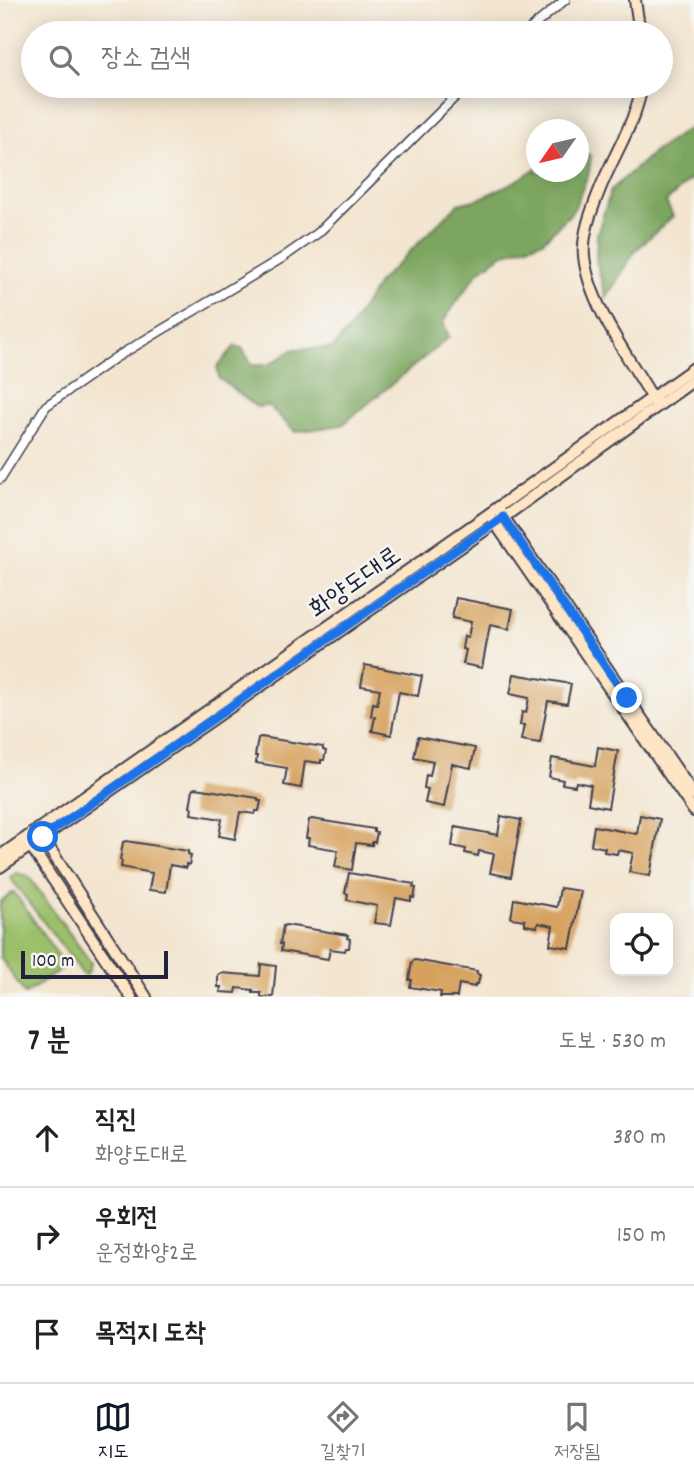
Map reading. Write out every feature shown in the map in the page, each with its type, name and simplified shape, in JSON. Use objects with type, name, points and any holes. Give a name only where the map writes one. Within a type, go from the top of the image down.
[{"type":"street","points":[[540,21],[565,0]]},
{"type":"street","points":[[635,0],[638,21]]},
{"type":"street","points":[[0,479],[46,406],[115,358],[282,258],[318,233],[454,98]]},
{"type":"street","points":[[640,98],[587,225],[584,255],[593,296],[655,402]]},
{"type":"street","name":"화양도대로","points":[[28,842],[496,516],[655,402],[694,368]]},
{"type":"street","name":"화양도대로","points":[[655,402],[694,380]]},
{"type":"street","points":[[496,516],[694,795]]},
{"type":"street","points":[[496,516],[694,811]]},
{"type":"street","points":[[40,833],[146,997]]},
{"type":"street","points":[[0,856],[28,842]]},
{"type":"street","points":[[0,867],[28,842]]},
{"type":"street","points":[[28,842],[131,997]]},
{"type":"green space","points":[[694,125],[694,176],[666,202],[673,216],[635,251],[606,299],[596,260],[597,235],[611,190],[654,152]]},
{"type":"green space","points":[[526,175],[526,182],[585,182],[575,207],[543,241],[503,254],[478,272],[443,322],[449,337],[342,425],[295,432],[269,406],[256,407],[219,378],[217,367],[235,346],[242,348],[252,365],[268,365],[294,349],[333,348],[350,328],[379,282],[458,204],[479,199]]},
{"type":"green space","points":[[16,873],[28,876],[91,963],[84,976],[10,877]]},
{"type":"green space","points":[[14,892],[65,966],[25,994],[0,957],[0,902]]},
{"type":"building","points":[[456,598],[513,609],[509,629],[490,625],[482,668],[463,664],[466,650],[462,649],[464,636],[468,637],[471,622],[452,618]]},
{"type":"building","points":[[365,665],[422,676],[418,696],[399,692],[391,735],[372,731],[375,717],[371,716],[373,703],[377,704],[380,689],[361,686]]},
{"type":"building","points":[[514,674],[571,684],[567,704],[548,701],[540,743],[521,740],[524,725],[520,725],[522,712],[526,713],[529,698],[510,694]]},
{"type":"building","points":[[418,737],[475,748],[471,768],[452,764],[444,807],[425,803],[428,789],[424,788],[426,775],[430,776],[433,761],[414,757]]},
{"type":"building","points":[[258,738],[323,747],[326,751],[324,760],[321,760],[321,763],[305,761],[301,788],[284,785],[287,768],[256,763]]},
{"type":"building","points":[[598,747],[618,751],[608,808],[588,804],[591,785],[576,782],[575,786],[562,784],[563,780],[549,777],[552,758],[595,766]]},
{"type":"building","points":[[193,789],[258,798],[258,801],[261,801],[259,811],[255,814],[240,812],[235,839],[219,836],[222,819],[191,814]]},
{"type":"building","points":[[640,815],[660,819],[650,876],[629,872],[633,853],[618,850],[617,854],[604,852],[605,848],[591,845],[594,826],[637,834]]},
{"type":"building","points":[[501,816],[521,820],[511,877],[490,873],[494,854],[479,851],[478,856],[465,853],[466,849],[452,846],[455,827],[498,835]]},
{"type":"building","points":[[309,820],[374,829],[374,832],[377,832],[375,842],[372,842],[372,845],[356,843],[352,870],[335,867],[338,850],[308,845],[309,838],[306,838]]},
{"type":"building","points":[[123,842],[188,851],[191,855],[189,865],[186,864],[186,868],[170,865],[166,892],[149,890],[152,873],[121,867]]},
{"type":"building","points":[[349,873],[414,884],[414,898],[411,897],[411,901],[396,898],[391,925],[374,923],[377,906],[347,900],[348,894],[345,893]]},
{"type":"building","points":[[560,888],[581,891],[570,948],[550,945],[553,926],[538,923],[537,927],[525,925],[525,920],[511,918],[514,899],[557,907]]},
{"type":"building","points":[[283,926],[348,935],[349,948],[345,951],[330,949],[328,959],[281,951]]},
{"type":"building","points":[[415,960],[477,971],[480,975],[478,984],[475,984],[475,987],[459,984],[457,997],[440,997],[441,992],[410,987],[412,962]]},
{"type":"building","points":[[261,964],[276,966],[273,997],[261,997],[261,993],[253,993],[253,990],[237,988],[236,993],[220,992],[218,975],[260,976]]},
{"type":"route","points":[[43,837],[503,517],[627,698]]}]
